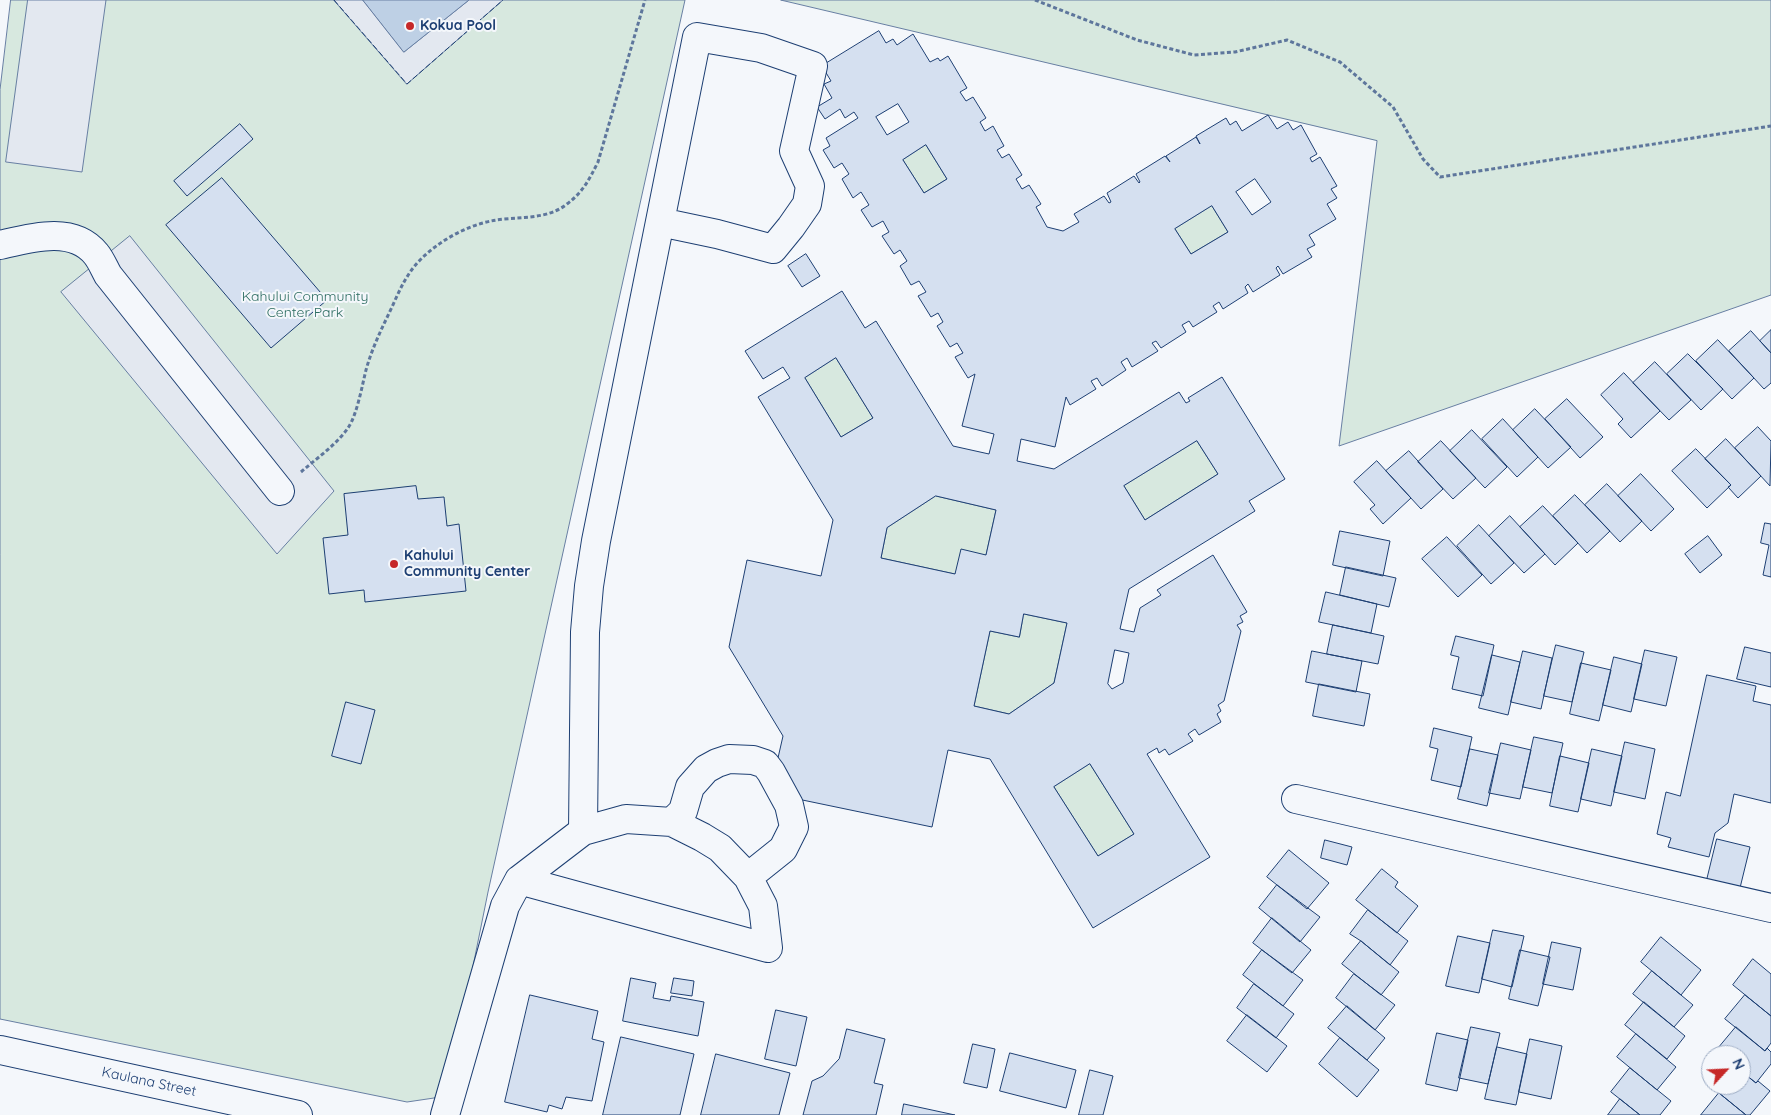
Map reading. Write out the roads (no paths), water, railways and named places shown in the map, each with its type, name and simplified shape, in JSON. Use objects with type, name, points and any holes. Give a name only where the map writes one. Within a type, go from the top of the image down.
[{"type":"street","points":[[584,831],[585,632],[589,586],[660,222],[697,37],[761,48],[813,66],[794,151],[810,186],[807,204],[773,249],[717,234],[660,222]]},
{"type":"street","points":[[0,244],[55,236],[80,242],[95,253],[108,274],[280,491]]},
{"type":"street","points":[[672,822],[683,811],[690,788],[706,769],[716,762],[729,759],[753,760],[765,764],[789,805],[794,827],[783,849],[748,877]]},
{"type":"street","points":[[1296,799],[1771,908]]},
{"type":"street","points":[[445,1115],[505,906],[519,880],[584,831],[626,819],[672,822],[702,836],[720,848],[748,877],[763,906],[768,948],[519,880]]},
{"type":"street","name":"Kaulana Street","points":[[0,1050],[298,1115]]},
{"type":"water","name":"Kokua Pool","points":[[363,0],[469,0],[404,52]]},
{"type":"place","name":"Kokua Pool","points":[[410,26]]},
{"type":"place","name":"Kahului Community Center","points":[[394,564]]},
{"type":"park label","name":"Kahului Community Center Park","points":[[305,306]]}]
